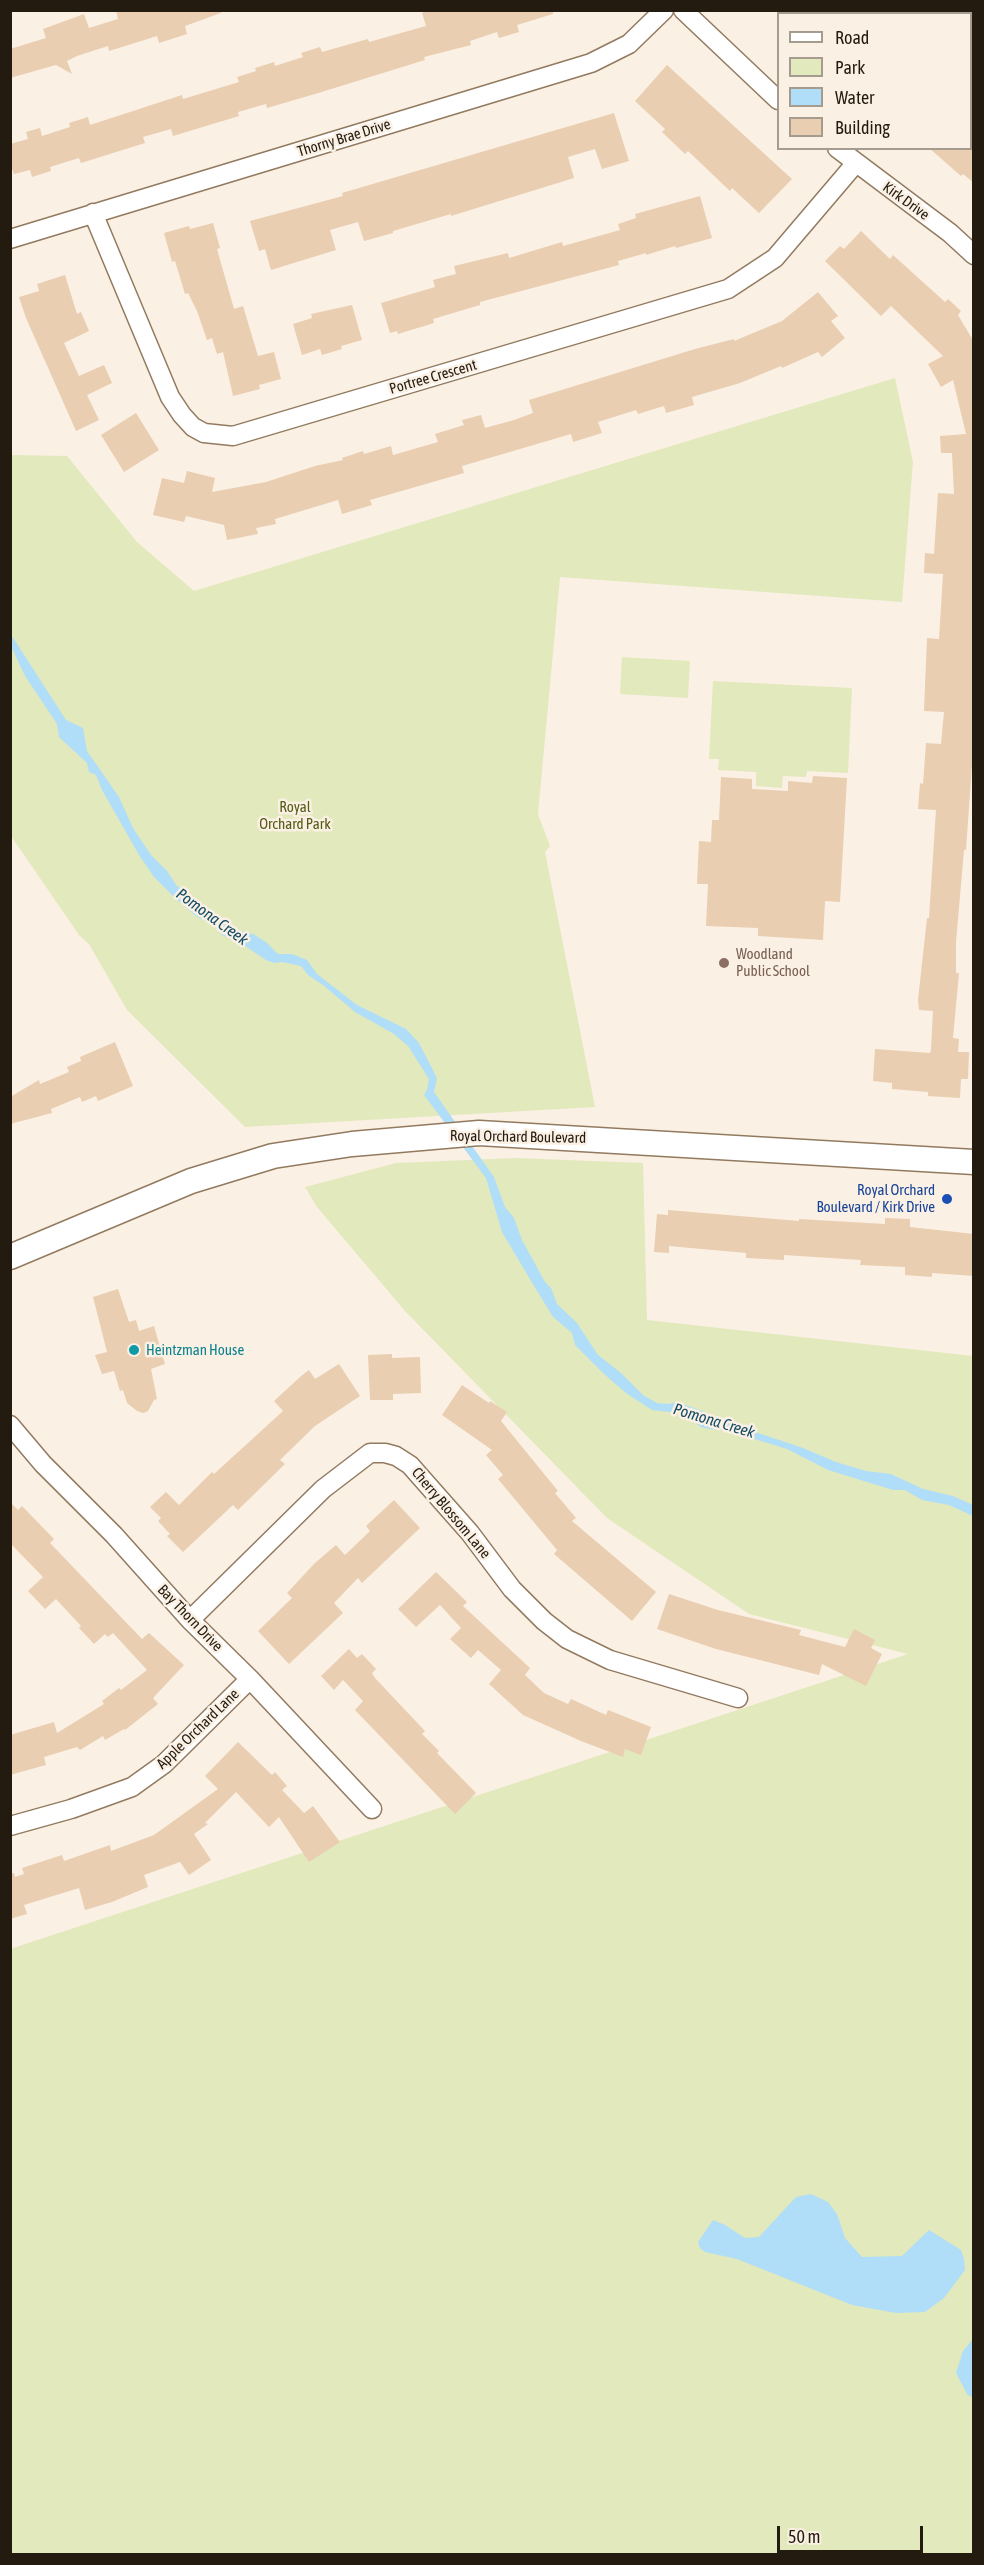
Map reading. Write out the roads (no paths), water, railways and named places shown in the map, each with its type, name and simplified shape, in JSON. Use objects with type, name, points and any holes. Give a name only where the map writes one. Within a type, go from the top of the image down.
[{"type":"street","name":"Thorny Brae Drive","points":[[10,239],[591,63],[629,44],[664,10]]},
{"type":"street","points":[[683,10],[777,99]]},
{"type":"street","name":"Kirk Drive","points":[[839,150],[950,233],[974,255]]},
{"type":"street","name":"Portree Crescent","points":[[93,213],[170,397],[193,427],[204,433],[233,436],[728,289],[776,258],[855,164]]},
{"type":"street","name":"Royal Orchard Boulevard","points":[[10,1257],[191,1181],[273,1156],[352,1144],[479,1133],[974,1162]]},
{"type":"street","name":"Bay Thorn Drive","points":[[10,1425],[43,1464],[114,1535],[190,1620],[250,1679],[372,1809]]},
{"type":"street","name":"Cherry Blossom Lane","points":[[190,1620],[323,1489],[370,1453],[385,1453],[396,1456],[411,1465],[470,1533],[512,1589],[544,1621],[567,1639],[610,1660],[738,1698]]},
{"type":"street","name":"Apple Orchard Lane","points":[[10,1826],[71,1809],[132,1787],[164,1764],[250,1679]]},
{"type":"water","name":"Pomona Creek","points":[[10,633],[66,720],[83,728],[87,751],[119,797],[133,828],[151,855],[167,871],[177,886],[224,920],[232,929],[253,934],[266,942],[278,954],[292,954],[307,960],[317,974],[357,1005],[406,1029],[419,1043],[437,1078],[434,1092],[494,1177],[505,1207],[514,1218],[522,1240],[545,1282],[551,1288],[557,1304],[577,1323],[598,1355],[621,1373],[643,1395],[657,1403],[677,1402],[705,1412],[719,1420],[803,1448],[836,1462],[866,1471],[891,1474],[923,1489],[953,1496],[973,1505],[973,1516],[949,1505],[922,1500],[905,1490],[893,1490],[828,1470],[787,1449],[728,1431],[703,1428],[679,1413],[652,1410],[626,1393],[604,1374],[575,1345],[572,1333],[553,1317],[531,1281],[502,1232],[486,1178],[424,1095],[429,1079],[408,1046],[394,1034],[355,1012],[308,975],[301,966],[266,960],[222,935],[216,926],[197,917],[154,877],[102,790],[96,775],[89,772],[87,763],[59,737],[57,724],[25,676],[11,646]]},
{"type":"water","points":[[811,2194],[828,2202],[837,2214],[845,2238],[862,2257],[902,2256],[929,2230],[961,2250],[965,2270],[944,2298],[925,2312],[896,2313],[852,2305],[737,2259],[705,2252],[700,2248],[698,2242],[713,2220],[745,2238],[759,2237],[796,2197]]},
{"type":"water","points":[[973,2339],[973,2398],[967,2394],[956,2373],[963,2351]]},
{"type":"place","name":"Woodland Public School","points":[[724,963]]},
{"type":"place","name":"Royal Orchard Boulevard / Kirk Drive","points":[[947,1199]]},
{"type":"place","name":"Heintzman House","points":[[134,1350]]},
{"type":"park label","name":"Royal Orchard Park","points":[[295,816]]}]
